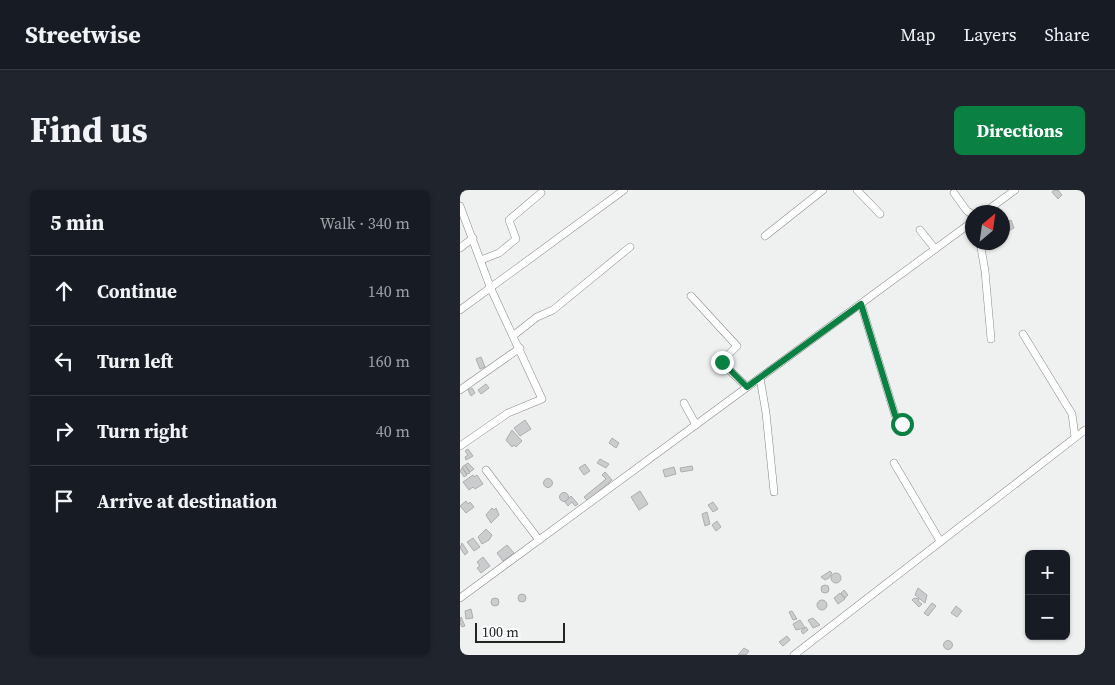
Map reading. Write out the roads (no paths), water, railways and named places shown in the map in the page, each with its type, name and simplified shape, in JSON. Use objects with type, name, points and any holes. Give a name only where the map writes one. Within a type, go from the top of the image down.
[{"type":"street","points":[[460,310],[624,190]]},
{"type":"street","points":[[765,236],[823,190]]},
{"type":"street","points":[[857,190],[880,214]]},
{"type":"street","points":[[995,205],[1015,190]]},
{"type":"street","points":[[481,260],[499,253],[516,239],[509,220],[541,193]]},
{"type":"street","points":[[954,193],[965,208]]},
{"type":"street","points":[[460,206],[491,289],[514,335],[542,399],[508,413],[460,446]]},
{"type":"street","points":[[460,598],[965,227]]},
{"type":"street","points":[[920,230],[935,249]]},
{"type":"street","points":[[460,248],[473,238]]},
{"type":"street","points":[[514,335],[537,317],[553,310],[630,247]]},
{"type":"street","points":[[981,250],[991,339]]},
{"type":"street","points":[[691,296],[737,346],[722,362],[747,387]]},
{"type":"street","points":[[861,304],[895,415],[902,424]]},
{"type":"street","points":[[1023,334],[1072,414],[1075,437]]},
{"type":"street","points":[[460,390],[520,348]]},
{"type":"street","points":[[760,378],[766,413],[774,492]]},
{"type":"street","points":[[684,403],[696,425]]},
{"type":"street","points":[[794,655],[1085,430]]},
{"type":"street","points":[[894,463],[940,542]]},
{"type":"street","points":[[486,470],[539,540]]}]
